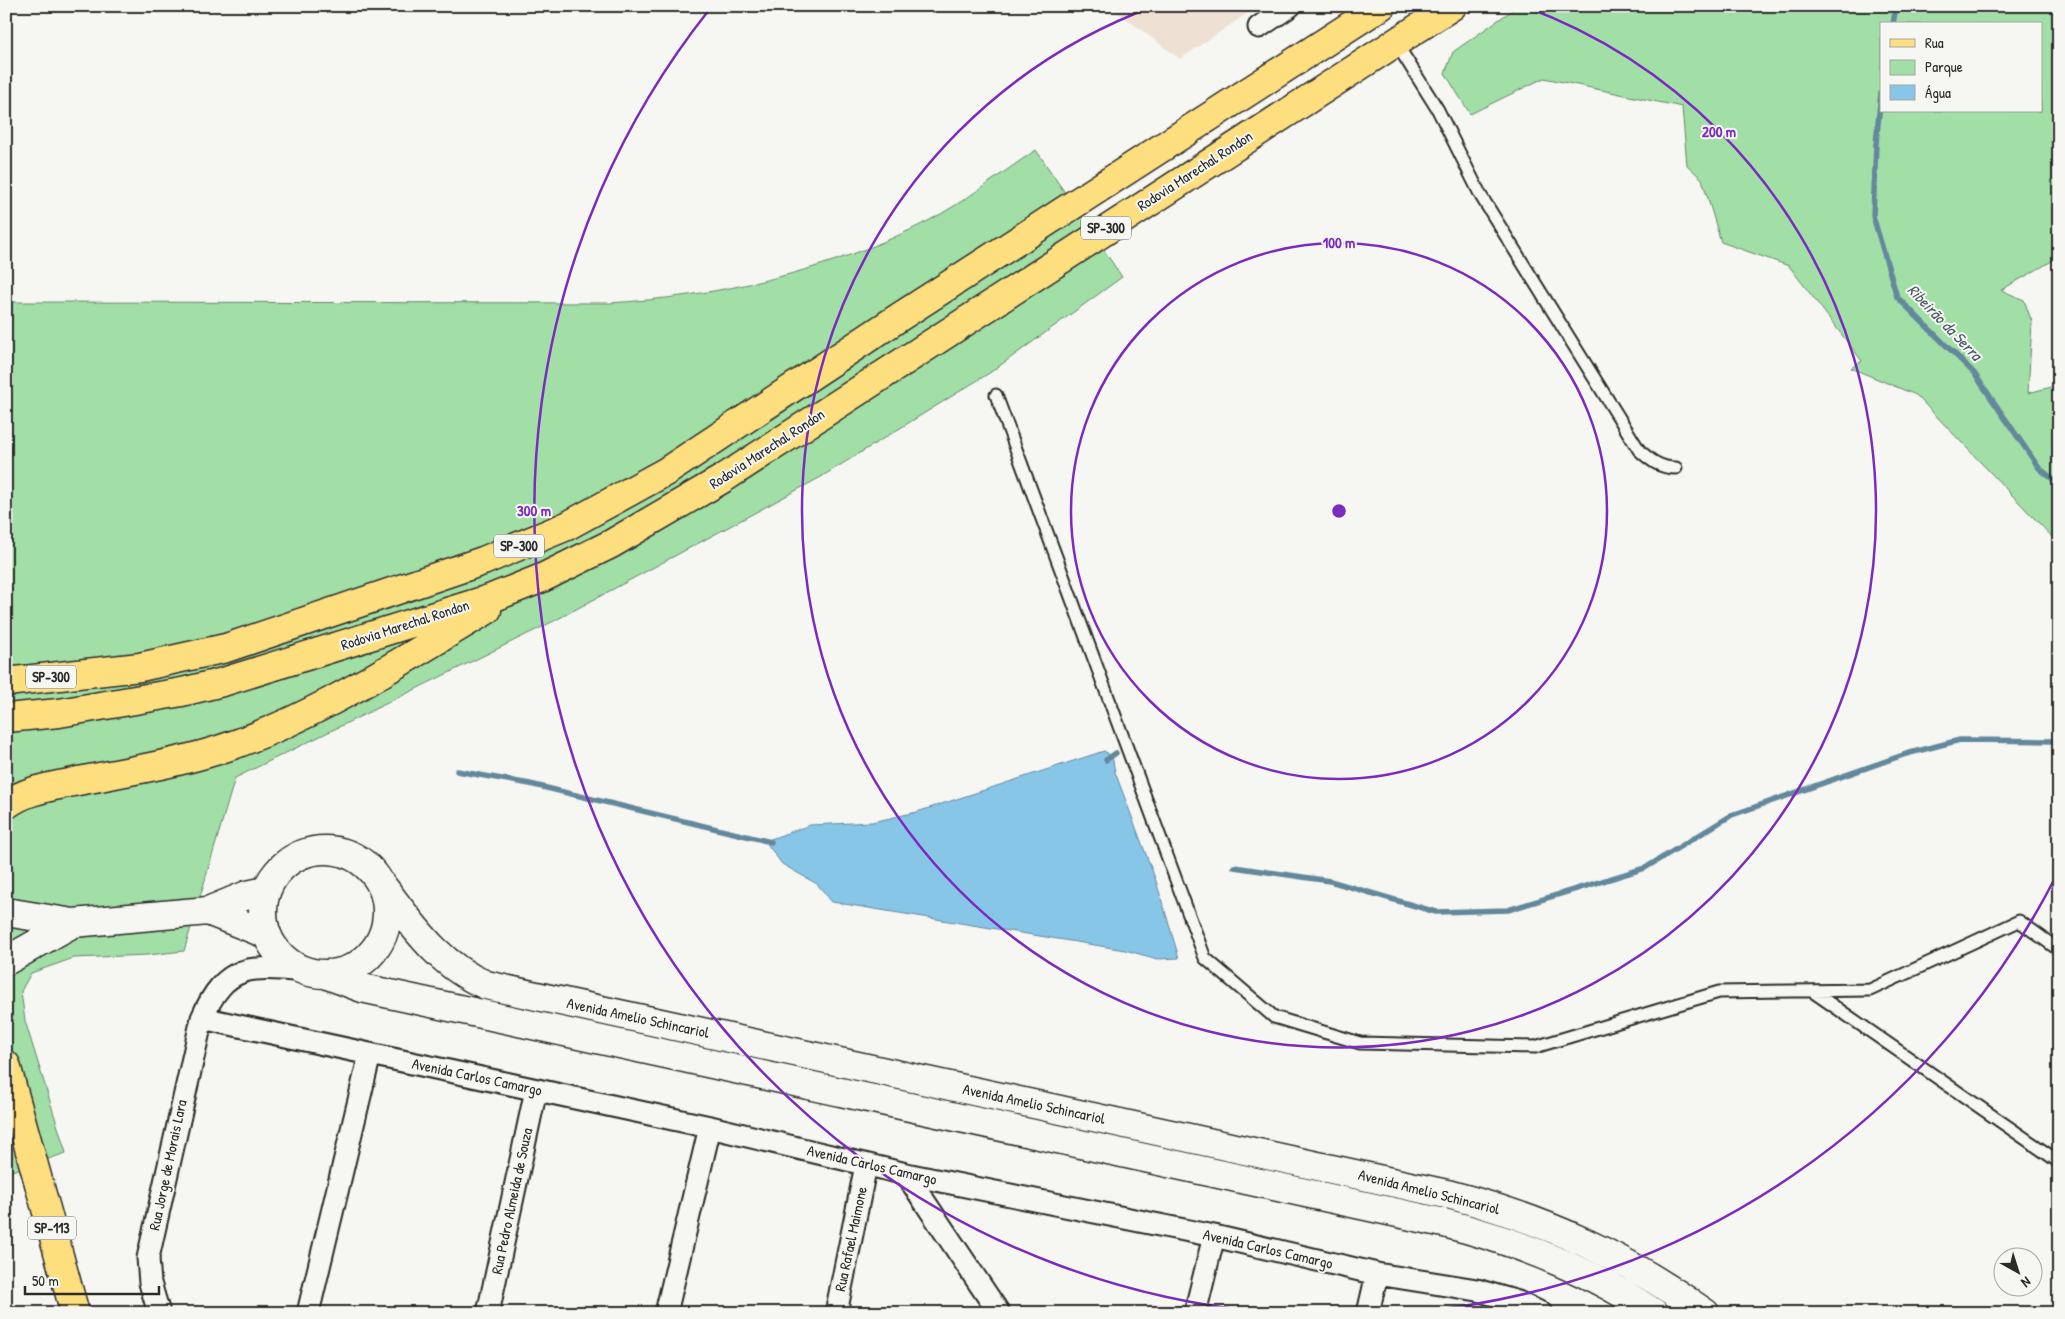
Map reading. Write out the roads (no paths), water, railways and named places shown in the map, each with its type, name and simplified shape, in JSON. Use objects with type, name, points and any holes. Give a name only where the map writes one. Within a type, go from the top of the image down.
[{"type":"main road","name":"SP-300","points":[[6,682],[140,667],[226,648],[482,562],[567,526],[666,471],[914,307],[1381,6]]},
{"type":"main road","name":"Rodovia Marechal Rondon","points":[[6,718],[136,701],[223,682],[492,598],[542,578],[611,544],[707,488],[1452,6]]},
{"type":"main road","points":[[6,805],[32,791],[214,752],[260,735],[360,686],[542,578]]},
{"type":"main road","points":[[321,850],[340,851],[356,858],[370,869],[381,884],[386,901],[386,919],[382,936],[372,952],[359,964],[343,971],[315,972],[288,962],[275,950],[266,934],[263,920],[266,891],[274,875],[288,862],[304,853],[321,850]]},
{"type":"main road","name":"Avenida Amelio Schincariol","points":[[381,884],[438,955],[461,974],[486,985],[1432,1190],[1493,1206],[1534,1220],[1614,1255],[1705,1313]]},
{"type":"main road","points":[[6,912],[73,923],[208,911],[246,895],[266,891]]},
{"type":"main road","points":[[208,911],[266,934]]},
{"type":"main road","points":[[6,961],[73,923]]},
{"type":"main road","name":"Avenida Amelio Schincariol","points":[[315,972],[362,988],[1484,1233],[1562,1262],[1600,1281],[1654,1313]]},
{"type":"main road","name":"SP-113","points":[[6,1065],[75,1313]]},
{"type":"main road","name":"SP-113","points":[[6,1110],[28,1143]]},
{"type":"street","points":[[1259,27],[1290,6]]},
{"type":"street","name":"Rua Jorge de Morais Lara","points":[[159,1313],[150,1283],[148,1258],[202,1018],[217,988],[232,977],[252,969],[315,972]]},
{"type":"street","name":"Avenida Carlos Camargo","points":[[202,1018],[710,1128],[906,1174],[1214,1236],[1377,1274],[1477,1290],[1518,1302],[1542,1313]]},
{"type":"street","points":[[308,1313],[370,1054]]},
{"type":"street","name":"Rua Pedro Almeida de Souza","points":[[488,1313],[536,1090]]},
{"type":"street","points":[[666,1313],[710,1128]]},
{"type":"street","name":"Rua Rafael Maimone","points":[[836,1313],[866,1165]]},
{"type":"street","points":[[906,1174],[999,1313]]},
{"type":"street","points":[[1195,1313],[1214,1236]]},
{"type":"street","points":[[1368,1313],[1377,1274]]},
{"type":"lane","points":[[1395,42],[1438,110],[1481,196],[1639,450],[1650,461],[1664,468],[1676,468]]},
{"type":"lane","points":[[996,395],[1205,958],[1274,1017],[1360,1043],[1534,1047],[1719,992],[1870,990],[2019,921],[2059,950]]},
{"type":"lane","points":[[1812,991],[2059,1162]]},
{"type":"water","points":[[1104,751],[1112,756],[1115,772],[1156,881],[1179,958],[1157,959],[1125,950],[832,902],[817,884],[782,864],[765,841],[810,825],[872,822],[917,812]]},
{"type":"waterway","name":"Ribeirão da Serra","points":[[1893,22],[1896,6]]},
{"type":"waterway","name":"Ribeirão da Serra","points":[[1880,103],[1873,216],[1897,297],[1974,373],[2039,468],[2059,484]]},
{"type":"waterway","points":[[1234,867],[1330,881],[1436,912],[1508,910],[1645,868],[1732,815],[1906,754],[1960,740],[2059,741]]},
{"type":"waterway","points":[[1106,760],[1116,753]]},
{"type":"waterway","points":[[457,771],[530,784],[771,842]]}]
